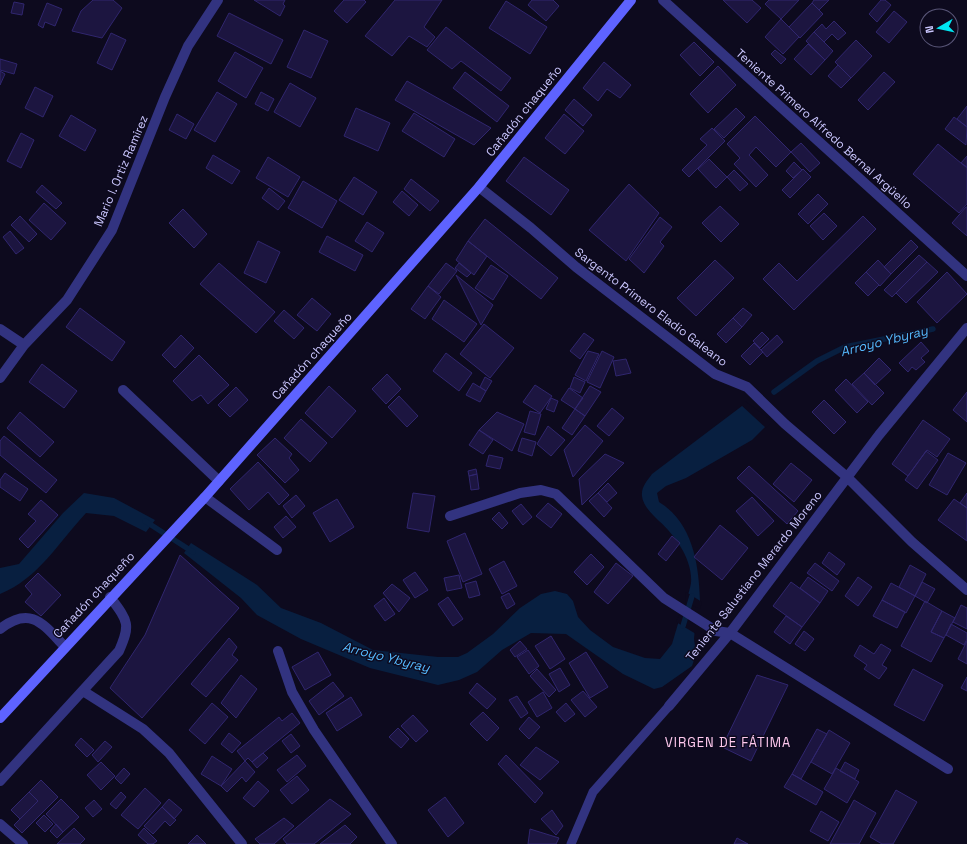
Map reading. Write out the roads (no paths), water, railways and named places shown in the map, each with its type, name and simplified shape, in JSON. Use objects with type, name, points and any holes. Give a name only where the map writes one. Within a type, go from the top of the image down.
[{"type":"main road","name":"Cañadón chaqueño","points":[[0,718],[110,597],[205,497],[479,187],[631,0]]},
{"type":"street","name":"Mario I. Ortiz Ramirez","points":[[0,378],[24,345],[67,300],[112,230],[165,97],[188,46],[218,0]]},
{"type":"street","name":"Teniente Primero Alfredo Bernal Argüello","points":[[662,0],[967,276]]},
{"type":"street","name":"Sargento Primero Eladio Galeano","points":[[479,187],[576,267],[715,374],[747,387],[785,424],[847,477],[912,542],[967,590]]},
{"type":"street","name":"Teniente Salustiano Merardo Moreno","points":[[669,706],[730,633],[879,435],[967,328]]},
{"type":"street","points":[[0,329],[24,345]]},
{"type":"street","points":[[122,390],[219,481]]},
{"type":"street","points":[[450,516],[520,493],[541,490],[556,494],[664,598],[716,631],[730,633],[948,769]]},
{"type":"street","points":[[205,497],[277,550]]},
{"type":"street","points":[[0,781],[119,652],[127,633],[125,617],[110,597]]},
{"type":"street","points":[[0,629],[10,621],[21,618],[31,618],[41,622],[65,647]]},
{"type":"street","points":[[278,651],[292,692],[314,730],[392,844]]},
{"type":"street","points":[[83,691],[143,729],[169,753],[242,844]]},
{"type":"street","points":[[0,824],[23,844]]},
{"type":"lane","name":"Teniente Salustiano Merardo Moreno","points":[[571,844],[593,792],[669,706]]},
{"type":"water","points":[[746,403],[770,422],[752,440],[686,478],[666,486],[657,493],[659,502],[680,521],[687,533],[696,559],[700,601],[686,601],[690,590],[691,574],[686,557],[671,533],[646,506],[642,496],[642,490],[652,474]]},
{"type":"water","points":[[84,493],[114,498],[155,520],[146,532],[114,516],[86,513],[37,569],[26,579],[0,594],[0,568],[19,564],[63,513]]},
{"type":"water","points":[[191,543],[257,585],[281,608],[321,623],[373,650],[438,657],[458,657],[467,653],[493,634],[520,608],[541,594],[555,591],[567,594],[573,601],[578,617],[590,630],[613,647],[645,658],[660,659],[672,644],[680,617],[695,627],[694,639],[696,654],[692,666],[662,687],[654,689],[623,674],[566,634],[531,633],[502,650],[477,672],[459,680],[438,685],[370,668],[301,639],[257,615],[241,598],[184,553]]},
{"type":"waterway","name":"Arroyo Ybyray","points":[[774,392],[817,361],[845,347],[933,329]]},
{"type":"waterway","name":"Arroyo Ybyray","points":[[145,521],[193,552]]},
{"type":"waterway","name":"Arroyo Ybyray","points":[[683,626],[692,596]]},
{"type":"district","name":"VIRGEN DE FÁTIMA","points":[[728,742]]}]
